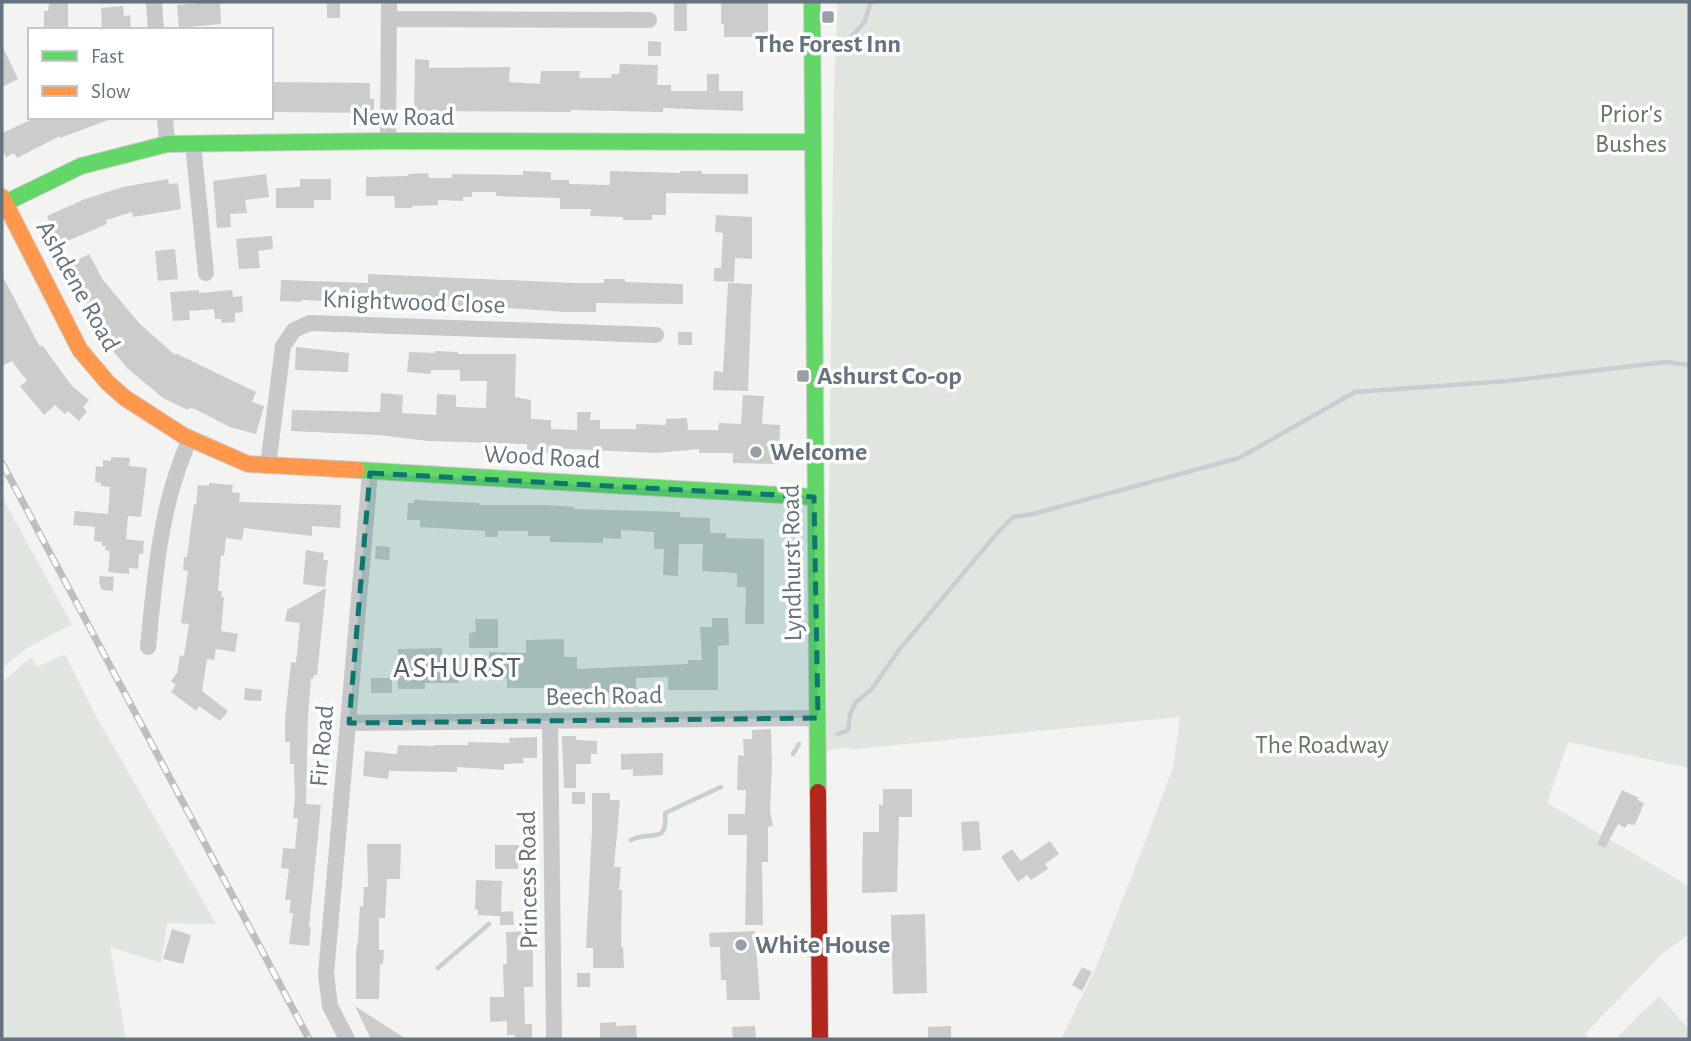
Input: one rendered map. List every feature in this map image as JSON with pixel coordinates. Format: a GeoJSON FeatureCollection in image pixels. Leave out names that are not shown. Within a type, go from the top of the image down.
{"type":"FeatureCollection","features":[{"type":"Feature","properties":{"kind":"street"},"geometry":{"type":"LineString","coordinates":[[154,2],[156,28]]}},
{"type":"Feature","properties":{"kind":"street"},"geometry":{"type":"LineString","coordinates":[[388,141],[389,2]]}},
{"type":"Feature","properties":{"kind":"street","name":"Lyndhurst Road"},"geometry":{"type":"LineString","coordinates":[[811,2],[820,1039]]}},
{"type":"Feature","properties":{"kind":"street"},"geometry":{"type":"LineString","coordinates":[[389,19],[649,20]]}},
{"type":"Feature","properties":{"kind":"street"},"geometry":{"type":"LineString","coordinates":[[165,119],[167,144]]}},
{"type":"Feature","properties":{"kind":"street","name":"New Road"},"geometry":{"type":"LineString","coordinates":[[3,200],[81,166],[167,144],[388,141],[813,142]]}},
{"type":"Feature","properties":{"kind":"street"},"geometry":{"type":"LineString","coordinates":[[192,144],[206,273]]}},
{"type":"Feature","properties":{"kind":"street","name":"Ashdene Road"},"geometry":{"type":"LineString","coordinates":[[3,200],[69,330],[92,366],[130,403],[190,439],[248,464],[268,466]]}},
{"type":"Feature","properties":{"kind":"street"},"geometry":{"type":"LineString","coordinates":[[632,316],[632,334]]}},
{"type":"Feature","properties":{"kind":"street","name":"Knightwood Close"},"geometry":{"type":"LineString","coordinates":[[268,466],[283,346],[294,330],[310,323],[656,335]]}},
{"type":"Feature","properties":{"kind":"street"},"geometry":{"type":"LineString","coordinates":[[148,647],[166,506],[178,466],[190,439]]}},
{"type":"Feature","properties":{"kind":"street","name":"Wood Road"},"geometry":{"type":"LineString","coordinates":[[268,466],[814,497]]}},
{"type":"Feature","properties":{"kind":"street","name":"Fir Road"},"geometry":{"type":"LineString","coordinates":[[347,1039],[336,1021],[327,993],[326,974],[370,473]]}},
{"type":"Feature","properties":{"kind":"street","name":"Beech Road"},"geometry":{"type":"LineString","coordinates":[[349,723],[818,718]]}},
{"type":"Feature","properties":{"kind":"street","name":"Princess Road"},"geometry":{"type":"LineString","coordinates":[[550,721],[554,1039]]}},
{"type":"Feature","properties":{"kind":"highlighted area"},"geometry":{"type":"Polygon","coordinates":[[[370,473],[814,497],[818,718],[349,723],[370,473]]]}},
{"type":"Feature","properties":{"kind":"green space"},"geometry":{"type":"Polygon","coordinates":[[[838,2],[1689,2],[1689,768],[1568,742],[1547,803],[1689,886],[1689,934],[1662,954],[1585,1034],[1589,1039],[1061,1039],[1097,965],[1155,816],[1173,767],[1180,717],[826,751],[834,84],[838,2]]]}},
{"type":"Feature","properties":{"kind":"green space"},"geometry":{"type":"Polygon","coordinates":[[[2,497],[72,624],[27,648],[2,668],[2,497]]]}},
{"type":"Feature","properties":{"kind":"green space"},"geometry":{"type":"Polygon","coordinates":[[[65,654],[97,718],[216,924],[167,923],[161,963],[110,947],[126,1039],[2,1039],[2,682],[31,657],[37,667],[65,654]]]}},
{"type":"Feature","properties":{"kind":"green space"},"geometry":{"type":"Polygon","coordinates":[[[1659,996],[1689,1029],[1689,1039],[1615,1039],[1659,996]]]}},
{"type":"Feature","properties":{"kind":"building"},"geometry":{"type":"Polygon","coordinates":[[[220,2],[221,24],[179,28],[177,5],[220,2]]]}},
{"type":"Feature","properties":{"kind":"building"},"geometry":{"type":"Polygon","coordinates":[[[327,2],[340,2],[340,18],[327,18],[327,2]]]}},
{"type":"Feature","properties":{"kind":"building"},"geometry":{"type":"Polygon","coordinates":[[[674,2],[687,2],[687,31],[674,31],[674,2]]]}},
{"type":"Feature","properties":{"kind":"building"},"geometry":{"type":"Polygon","coordinates":[[[721,2],[768,2],[768,37],[724,37],[721,2]]]}},
{"type":"Feature","properties":{"kind":"building"},"geometry":{"type":"Polygon","coordinates":[[[49,3],[68,3],[68,28],[44,28],[44,11],[48,11],[49,3]]]}},
{"type":"Feature","properties":{"kind":"building"},"geometry":{"type":"Polygon","coordinates":[[[123,6],[124,16],[130,15],[131,28],[102,28],[101,8],[123,6]]]}},
{"type":"Feature","properties":{"kind":"building"},"geometry":{"type":"Polygon","coordinates":[[[648,41],[661,42],[661,56],[648,56],[648,41]]]}},
{"type":"Feature","properties":{"kind":"building"},"geometry":{"type":"Polygon","coordinates":[[[2,45],[18,79],[2,87],[2,45]]]}},
{"type":"Feature","properties":{"kind":"building"},"geometry":{"type":"Polygon","coordinates":[[[415,59],[429,60],[429,68],[510,67],[509,82],[540,84],[541,71],[580,71],[579,78],[611,78],[612,74],[619,74],[620,64],[658,65],[657,85],[671,85],[671,91],[707,91],[707,74],[719,74],[719,91],[743,91],[743,111],[663,108],[663,112],[414,111],[415,59]]]}},
{"type":"Feature","properties":{"kind":"building"},"geometry":{"type":"Polygon","coordinates":[[[273,82],[370,83],[370,99],[374,99],[374,113],[273,112],[273,82]]]}},
{"type":"Feature","properties":{"kind":"building"},"geometry":{"type":"Polygon","coordinates":[[[33,119],[111,119],[60,136],[17,158],[14,153],[6,157],[2,149],[2,133],[33,119]]]}},
{"type":"Feature","properties":{"kind":"building"},"geometry":{"type":"Polygon","coordinates":[[[523,171],[551,172],[551,180],[569,180],[569,184],[610,185],[610,171],[748,174],[748,194],[666,193],[666,215],[652,215],[652,220],[590,216],[591,209],[560,209],[560,198],[496,196],[496,192],[472,192],[472,197],[463,197],[463,201],[438,200],[438,205],[412,208],[395,208],[394,196],[366,196],[366,177],[428,173],[429,178],[452,178],[452,174],[523,175],[523,171]]]}},
{"type":"Feature","properties":{"kind":"building"},"geometry":{"type":"Polygon","coordinates":[[[266,174],[269,197],[245,200],[247,213],[230,214],[231,227],[217,228],[213,181],[266,174]]]}},
{"type":"Feature","properties":{"kind":"building"},"geometry":{"type":"Polygon","coordinates":[[[168,179],[169,184],[178,183],[181,209],[133,217],[132,212],[106,220],[107,224],[51,248],[41,225],[49,221],[47,216],[85,199],[123,187],[168,179]]]}},
{"type":"Feature","properties":{"kind":"building"},"geometry":{"type":"Polygon","coordinates":[[[300,179],[331,179],[331,200],[314,200],[314,208],[276,208],[276,188],[300,187],[300,179]]]}},
{"type":"Feature","properties":{"kind":"building"},"geometry":{"type":"Polygon","coordinates":[[[716,215],[752,217],[752,259],[735,258],[734,282],[714,281],[714,268],[721,268],[723,233],[715,232],[716,215]]]}},
{"type":"Feature","properties":{"kind":"building"},"geometry":{"type":"Polygon","coordinates":[[[272,236],[273,249],[258,251],[260,268],[239,269],[236,239],[272,236]]]}},
{"type":"Feature","properties":{"kind":"building"},"geometry":{"type":"Polygon","coordinates":[[[175,249],[178,279],[158,281],[155,251],[175,249]]]}},
{"type":"Feature","properties":{"kind":"building"},"geometry":{"type":"Polygon","coordinates":[[[89,254],[103,280],[140,324],[176,356],[175,353],[256,392],[252,402],[264,406],[256,434],[230,427],[195,409],[188,410],[163,398],[127,368],[97,331],[99,329],[71,275],[73,274],[68,265],[89,254]]]}},
{"type":"Feature","properties":{"kind":"building"},"geometry":{"type":"Polygon","coordinates":[[[368,274],[574,283],[604,283],[604,279],[625,279],[625,282],[683,284],[683,304],[596,303],[596,312],[566,312],[480,306],[280,301],[281,280],[368,283],[368,274]]]}},
{"type":"Feature","properties":{"kind":"building"},"geometry":{"type":"Polygon","coordinates":[[[2,275],[40,347],[42,345],[72,386],[89,400],[83,407],[87,411],[79,421],[68,411],[65,414],[55,405],[44,415],[20,386],[27,381],[12,361],[2,366],[2,275]]]}},
{"type":"Feature","properties":{"kind":"building"},"geometry":{"type":"Polygon","coordinates":[[[728,283],[752,284],[748,391],[713,390],[714,371],[723,372],[728,283]]]}},
{"type":"Feature","properties":{"kind":"building"},"geometry":{"type":"Polygon","coordinates":[[[199,290],[199,293],[232,290],[233,297],[242,296],[243,312],[235,313],[235,322],[222,323],[221,319],[215,319],[214,309],[189,311],[190,320],[173,321],[170,292],[199,290]]]}},
{"type":"Feature","properties":{"kind":"building"},"geometry":{"type":"Polygon","coordinates":[[[678,332],[692,332],[692,345],[678,345],[678,332]]]}},
{"type":"Feature","properties":{"kind":"building"},"geometry":{"type":"Polygon","coordinates":[[[296,347],[349,353],[348,372],[295,370],[296,347]]]}},
{"type":"Feature","properties":{"kind":"building"},"geometry":{"type":"Polygon","coordinates":[[[409,352],[458,354],[516,354],[515,397],[531,400],[531,419],[551,420],[551,429],[577,430],[577,412],[591,412],[590,420],[600,420],[600,429],[636,429],[636,424],[666,425],[666,419],[687,418],[688,430],[718,430],[719,423],[741,424],[743,395],[764,396],[762,424],[780,425],[779,464],[733,463],[733,453],[699,453],[699,449],[657,453],[550,448],[550,453],[527,452],[527,444],[428,441],[378,435],[291,431],[292,410],[380,412],[381,393],[403,395],[402,413],[436,415],[437,394],[456,395],[456,407],[486,408],[487,381],[460,381],[460,370],[431,370],[431,374],[407,372],[409,352]]]}},
{"type":"Feature","properties":{"kind":"building"},"geometry":{"type":"Polygon","coordinates":[[[111,457],[130,458],[129,466],[147,468],[141,517],[128,516],[126,539],[144,541],[143,554],[139,554],[138,569],[129,568],[129,574],[108,572],[110,551],[105,550],[106,546],[102,546],[102,542],[94,541],[95,527],[73,525],[75,511],[108,514],[110,487],[95,482],[96,466],[103,467],[103,460],[111,461],[111,457]]]}},
{"type":"Feature","properties":{"kind":"building"},"geometry":{"type":"Polygon","coordinates":[[[209,483],[233,485],[232,492],[240,493],[239,502],[341,505],[340,528],[312,526],[312,536],[244,528],[242,540],[226,538],[224,556],[221,555],[218,591],[222,591],[221,597],[224,597],[221,631],[238,634],[235,652],[216,649],[214,660],[207,659],[202,691],[228,711],[220,721],[199,706],[196,711],[171,692],[176,685],[171,681],[177,673],[180,655],[184,656],[189,624],[181,623],[188,571],[183,570],[184,557],[187,557],[198,485],[209,486],[209,483]]]}},
{"type":"Feature","properties":{"kind":"building"},"geometry":{"type":"Polygon","coordinates":[[[414,500],[680,512],[680,517],[710,518],[710,533],[726,533],[726,538],[764,539],[764,624],[745,624],[746,587],[737,587],[737,573],[702,571],[703,544],[679,544],[678,576],[663,575],[664,549],[654,549],[654,532],[621,530],[621,539],[603,538],[603,543],[550,542],[550,536],[528,536],[528,531],[498,531],[498,537],[485,537],[485,531],[420,527],[420,520],[407,520],[408,503],[414,503],[414,500]]]}},
{"type":"Feature","properties":{"kind":"building"},"geometry":{"type":"Polygon","coordinates":[[[376,546],[390,547],[389,560],[375,559],[376,546]]]}},
{"type":"Feature","properties":{"kind":"building"},"geometry":{"type":"Polygon","coordinates":[[[306,550],[324,553],[323,560],[328,560],[325,587],[303,584],[306,550]]]}},
{"type":"Feature","properties":{"kind":"building"},"geometry":{"type":"Polygon","coordinates":[[[100,576],[114,577],[113,591],[102,590],[100,576]]]}},
{"type":"Feature","properties":{"kind":"building"},"geometry":{"type":"Polygon","coordinates":[[[326,588],[317,675],[311,678],[308,715],[306,804],[321,805],[309,946],[289,944],[293,913],[289,913],[291,900],[285,900],[289,869],[281,868],[283,848],[295,849],[298,818],[293,818],[294,764],[290,764],[290,742],[285,742],[285,720],[291,662],[296,663],[300,623],[285,621],[287,610],[326,588]]]}},
{"type":"Feature","properties":{"kind":"building"},"geometry":{"type":"Polygon","coordinates":[[[712,618],[728,618],[729,645],[718,646],[718,690],[668,690],[668,677],[636,678],[636,692],[598,693],[585,693],[585,688],[507,688],[507,678],[489,678],[489,652],[526,653],[526,640],[564,639],[564,657],[577,657],[577,669],[688,664],[688,660],[702,660],[700,627],[712,627],[712,618]]]}},
{"type":"Feature","properties":{"kind":"building"},"geometry":{"type":"Polygon","coordinates":[[[475,619],[498,619],[498,648],[469,648],[469,633],[476,632],[475,619]]]}},
{"type":"Feature","properties":{"kind":"building"},"geometry":{"type":"Polygon","coordinates":[[[442,648],[443,658],[459,658],[459,683],[425,683],[425,689],[398,689],[398,649],[442,648]]]}},
{"type":"Feature","properties":{"kind":"building"},"geometry":{"type":"Polygon","coordinates":[[[371,678],[392,678],[392,693],[371,693],[371,678]]]}},
{"type":"Feature","properties":{"kind":"building"},"geometry":{"type":"Polygon","coordinates":[[[245,688],[262,690],[261,701],[244,700],[245,688]]]}},
{"type":"Feature","properties":{"kind":"building"},"geometry":{"type":"Polygon","coordinates":[[[771,729],[770,811],[773,826],[768,827],[768,862],[762,862],[763,925],[745,925],[747,835],[728,835],[728,814],[745,814],[746,790],[737,790],[738,755],[744,756],[743,739],[752,739],[752,730],[771,729]]]}},
{"type":"Feature","properties":{"kind":"building"},"geometry":{"type":"Polygon","coordinates":[[[562,736],[597,741],[597,754],[591,754],[591,764],[576,764],[576,788],[564,788],[562,736]]]}},
{"type":"Feature","properties":{"kind":"building"},"geometry":{"type":"Polygon","coordinates":[[[537,737],[537,758],[523,758],[524,763],[504,764],[504,770],[457,767],[457,772],[389,771],[388,779],[363,776],[365,751],[397,754],[398,745],[510,743],[509,738],[537,737]]]}},
{"type":"Feature","properties":{"kind":"building"},"geometry":{"type":"Polygon","coordinates":[[[663,753],[663,775],[633,776],[633,769],[621,770],[621,754],[663,753]]]}},
{"type":"Feature","properties":{"kind":"building"},"geometry":{"type":"Polygon","coordinates":[[[883,789],[912,789],[912,817],[899,817],[897,892],[862,893],[863,832],[879,832],[879,805],[883,805],[883,789]]]}},
{"type":"Feature","properties":{"kind":"building"},"geometry":{"type":"Polygon","coordinates":[[[1622,790],[1644,803],[1635,825],[1628,824],[1625,828],[1618,824],[1605,848],[1597,844],[1622,790]]]}},
{"type":"Feature","properties":{"kind":"building"},"geometry":{"type":"Polygon","coordinates":[[[572,792],[585,792],[585,804],[572,804],[572,792]]]}},
{"type":"Feature","properties":{"kind":"building"},"geometry":{"type":"Polygon","coordinates":[[[592,793],[610,793],[610,800],[620,800],[614,867],[621,867],[619,890],[622,890],[621,947],[624,968],[593,968],[593,948],[586,948],[592,793]]]}},
{"type":"Feature","properties":{"kind":"building"},"geometry":{"type":"Polygon","coordinates":[[[979,821],[981,850],[963,851],[961,822],[979,821]]]}},
{"type":"Feature","properties":{"kind":"building"},"geometry":{"type":"Polygon","coordinates":[[[1050,841],[1059,854],[1045,864],[1048,869],[1031,880],[1027,875],[1018,882],[1001,857],[1012,849],[1021,861],[1050,841]]]}},
{"type":"Feature","properties":{"kind":"building"},"geometry":{"type":"Polygon","coordinates":[[[367,844],[401,844],[400,879],[387,879],[385,918],[379,918],[379,950],[384,950],[383,964],[380,964],[379,999],[356,999],[360,906],[363,907],[364,887],[368,887],[367,844]]]}},
{"type":"Feature","properties":{"kind":"building"},"geometry":{"type":"Polygon","coordinates":[[[495,845],[519,845],[518,869],[495,869],[495,845]]]}},
{"type":"Feature","properties":{"kind":"building"},"geometry":{"type":"Polygon","coordinates":[[[476,880],[502,881],[501,912],[513,911],[514,925],[500,925],[500,916],[478,915],[478,910],[475,909],[476,880]]]}},
{"type":"Feature","properties":{"kind":"building"},"geometry":{"type":"Polygon","coordinates":[[[925,914],[927,993],[893,994],[891,915],[925,914]]]}},
{"type":"Feature","properties":{"kind":"building"},"geometry":{"type":"Polygon","coordinates":[[[172,929],[191,935],[183,964],[163,959],[172,929]]]}},
{"type":"Feature","properties":{"kind":"building"},"geometry":{"type":"Polygon","coordinates":[[[533,931],[533,987],[524,987],[525,1024],[532,1024],[532,1039],[515,1039],[515,1035],[507,1035],[507,1021],[490,1022],[490,997],[504,997],[506,932],[533,931]]]}},
{"type":"Feature","properties":{"kind":"building"},"geometry":{"type":"Polygon","coordinates":[[[755,931],[760,1000],[727,1000],[726,980],[721,980],[720,947],[710,947],[709,933],[755,931]]]}},
{"type":"Feature","properties":{"kind":"building"},"geometry":{"type":"Polygon","coordinates":[[[1082,967],[1092,972],[1082,991],[1072,985],[1082,967]]]}},
{"type":"Feature","properties":{"kind":"building"},"geometry":{"type":"Polygon","coordinates":[[[577,973],[590,973],[590,987],[577,987],[577,973]]]}},
{"type":"Feature","properties":{"kind":"building"},"geometry":{"type":"Polygon","coordinates":[[[355,1006],[406,1039],[371,1039],[355,1006]]]}},
{"type":"Feature","properties":{"kind":"building"},"geometry":{"type":"Polygon","coordinates":[[[616,1022],[616,1026],[636,1025],[637,1039],[600,1039],[600,1023],[616,1022]]]}},
{"type":"Feature","properties":{"kind":"building"},"geometry":{"type":"Polygon","coordinates":[[[755,1026],[756,1039],[733,1039],[732,1027],[755,1026]]]}},
{"type":"Feature","properties":{"kind":"building"},"geometry":{"type":"Polygon","coordinates":[[[951,1026],[951,1039],[928,1039],[928,1027],[951,1026]]]}},
{"type":"Feature","properties":{"kind":"waterway"},"geometry":{"type":"LineString","coordinates":[[845,43],[864,23],[871,2]]}},
{"type":"Feature","properties":{"kind":"waterway"},"geometry":{"type":"LineString","coordinates":[[838,734],[848,730],[850,714],[856,702],[871,690],[899,650],[1013,517],[1033,514],[1239,458],[1355,392],[1508,381],[1666,362],[1689,365]]}},
{"type":"Feature","properties":{"kind":"waterway"},"geometry":{"type":"LineString","coordinates":[[793,754],[799,744]]}},
{"type":"Feature","properties":{"kind":"waterway"},"geometry":{"type":"LineString","coordinates":[[631,840],[661,834],[664,830],[665,813],[721,787]]}},
{"type":"Feature","properties":{"kind":"waterway"},"geometry":{"type":"LineString","coordinates":[[438,968],[489,924]]}},
{"type":"Feature","properties":{"kind":"railway"},"geometry":{"type":"LineString","coordinates":[[2,463],[309,1039]]}},
{"type":"Feature","properties":{"kind":"traffic: fast"},"geometry":{"type":"LineString","coordinates":[[812,2],[818,792]]}},
{"type":"Feature","properties":{"kind":"traffic: fast"},"geometry":{"type":"LineString","coordinates":[[5,203],[81,166],[167,144],[388,141],[813,142]]}},
{"type":"Feature","properties":{"kind":"traffic: fast"},"geometry":{"type":"LineString","coordinates":[[357,470],[814,497]]}},
{"type":"Feature","properties":{"kind":"traffic: slow"},"geometry":{"type":"LineString","coordinates":[[2,197],[80,350],[108,383],[125,398],[184,436],[248,464],[357,470]]}},
{"type":"Feature","properties":{"kind":"traffic: jam"},"geometry":{"type":"LineString","coordinates":[[818,792],[820,1039]]}},
{"type":"Feature","properties":{"kind":"place","name":"The Forest Inn"},"geometry":{"type":"Point","coordinates":[828,17]}},
{"type":"Feature","properties":{"kind":"place","name":"Ashurst Co-op"},"geometry":{"type":"Point","coordinates":[803,376]}},
{"type":"Feature","properties":{"kind":"place","name":"Welcome"},"geometry":{"type":"Point","coordinates":[756,452]}},
{"type":"Feature","properties":{"kind":"place","name":"White House"},"geometry":{"type":"Point","coordinates":[741,945]}},
{"type":"Feature","properties":{"kind":"district","name":"ASHURST"},"geometry":{"type":"Point","coordinates":[458,668]}},
{"type":"Feature","properties":{"kind":"park label","name":"Prior's Bushes"},"geometry":{"type":"Point","coordinates":[1631,129]}},
{"type":"Feature","properties":{"kind":"park label","name":"The Roadway"},"geometry":{"type":"Point","coordinates":[1322,745]}}]}
